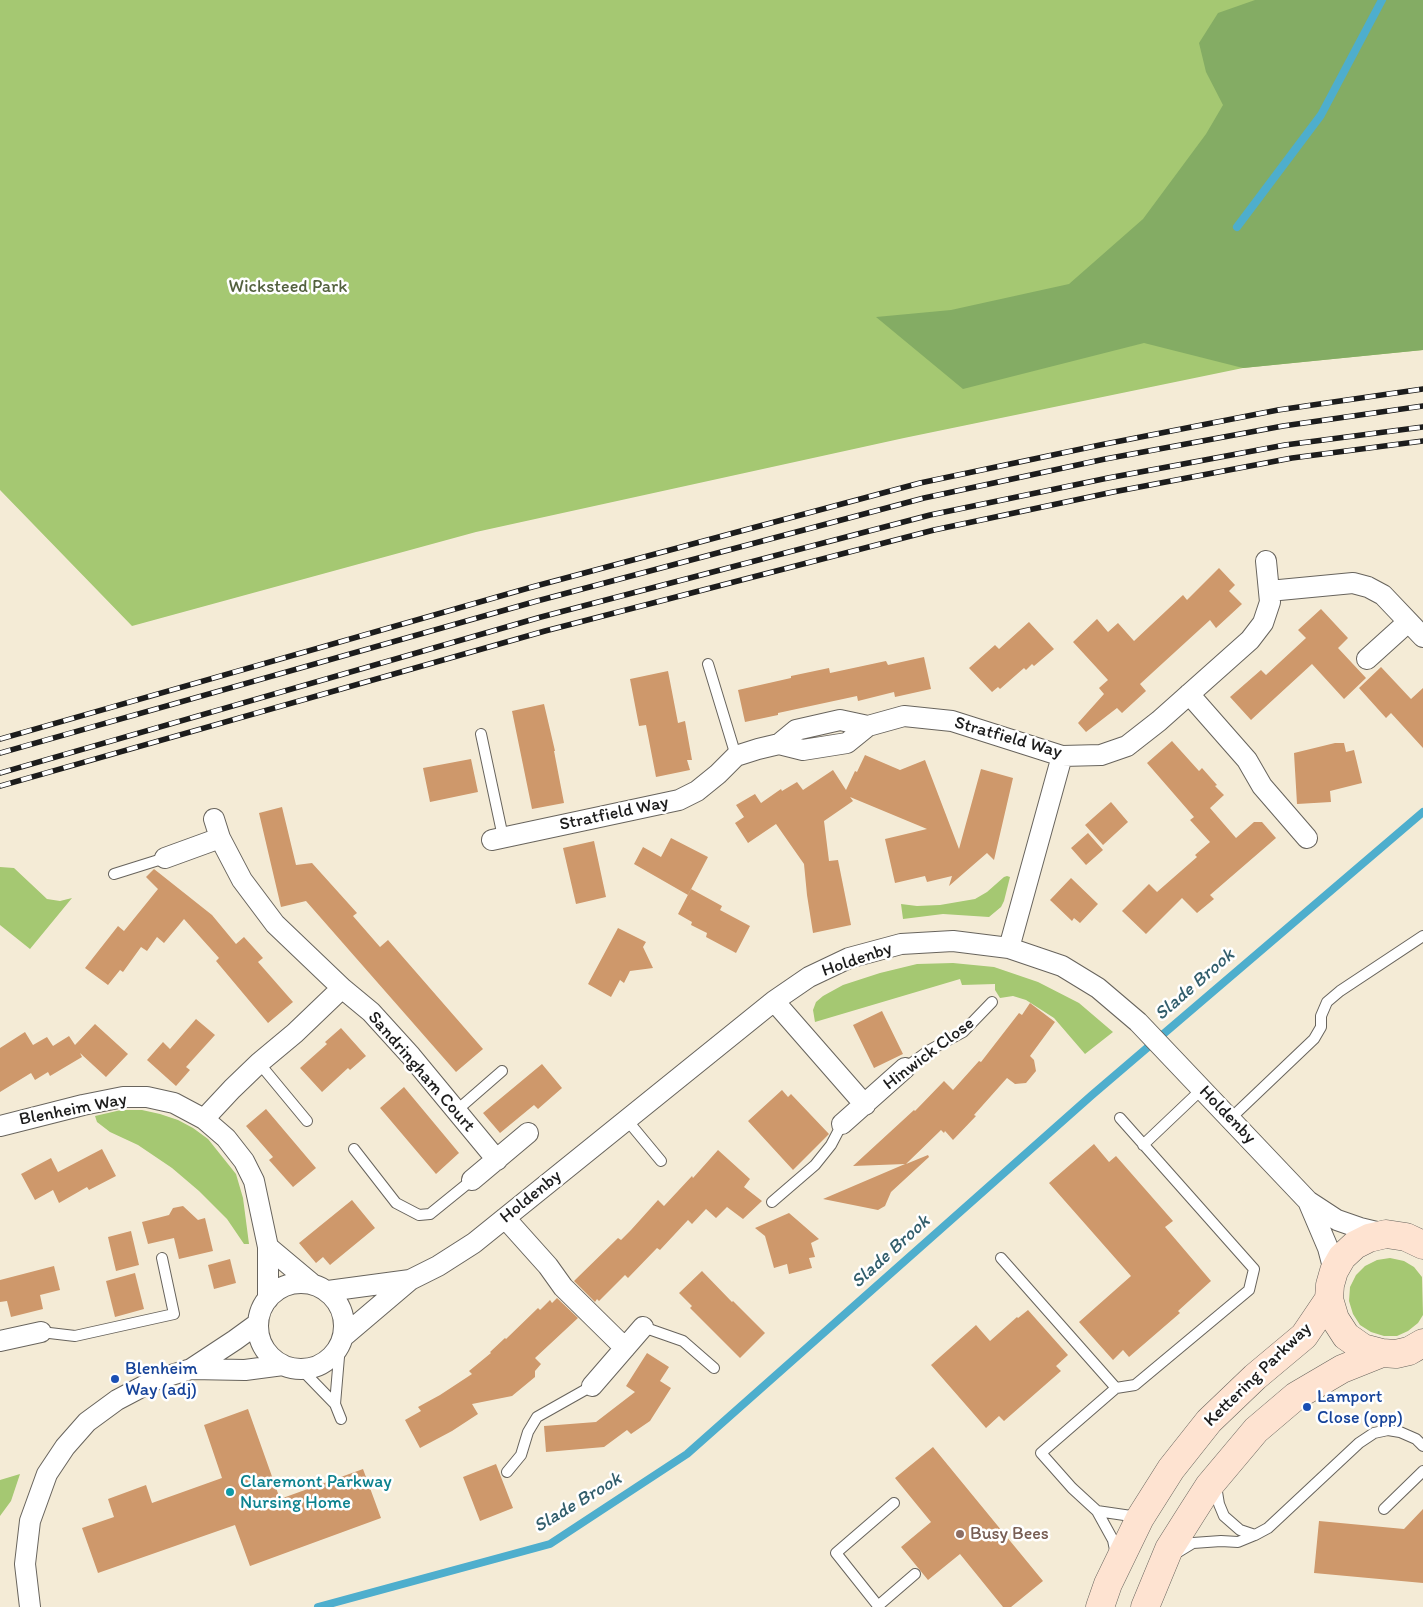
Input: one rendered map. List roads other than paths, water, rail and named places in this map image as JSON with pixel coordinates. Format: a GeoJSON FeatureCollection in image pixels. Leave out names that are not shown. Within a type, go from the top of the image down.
{"type":"FeatureCollection","features":[{"type":"Feature","properties":{"kind":"street","name":"Stratfield Way"},"geometry":{"type":"LineString","coordinates":[[497,839],[679,800],[698,791],[736,756],[780,744],[803,750],[847,743],[868,726],[904,716],[952,721],[1062,756],[1101,755],[1127,746],[1159,721],[1250,640],[1263,623],[1270,602],[1266,561]]}},
{"type":"Feature","properties":{"kind":"street"},"geometry":{"type":"LineString","coordinates":[[1269,591],[1353,584],[1368,587],[1383,595],[1423,637]]}},
{"type":"Feature","properties":{"kind":"street"},"geometry":{"type":"LineString","coordinates":[[1367,659],[1408,622]]}},
{"type":"Feature","properties":{"kind":"street"},"geometry":{"type":"LineString","coordinates":[[1190,694],[1247,760],[1262,786],[1307,838]]}},
{"type":"Feature","properties":{"kind":"street"},"geometry":{"type":"LineString","coordinates":[[1009,948],[1062,756]]}},
{"type":"Feature","properties":{"kind":"street","name":"Sandringham Court"},"geometry":{"type":"LineString","coordinates":[[214,819],[220,838],[242,880],[275,924],[342,988],[371,1012],[497,1160]]}},
{"type":"Feature","properties":{"kind":"street"},"geometry":{"type":"LineString","coordinates":[[164,858],[220,838]]}},
{"type":"Feature","properties":{"kind":"street","name":"Holdenby"},"geometry":{"type":"LineString","coordinates":[[342,1341],[410,1280],[438,1266],[474,1243],[774,1001],[809,977],[850,958],[901,944],[953,941],[1009,948],[1062,966],[1098,988],[1138,1022],[1308,1201],[1337,1220],[1360,1228],[1410,1238]]}},
{"type":"Feature","properties":{"kind":"street"},"geometry":{"type":"LineString","coordinates":[[204,1119],[258,1064],[295,1033],[342,988]]}},
{"type":"Feature","properties":{"kind":"street"},"geometry":{"type":"LineString","coordinates":[[774,1001],[864,1104]]}},
{"type":"Feature","properties":{"kind":"street","name":"Hinwick Close"},"geometry":{"type":"LineString","coordinates":[[842,1124],[905,1068]]}},
{"type":"Feature","properties":{"kind":"street","name":"Blenheim Way"},"geometry":{"type":"LineString","coordinates":[[0,1126],[123,1097],[147,1098],[174,1103],[204,1119],[226,1138],[244,1161],[254,1182],[268,1246],[268,1299]]}},
{"type":"Feature","properties":{"kind":"street"},"geometry":{"type":"LineString","coordinates":[[472,1180],[528,1133]]}},
{"type":"Feature","properties":{"kind":"street","name":"Holdenby"},"geometry":{"type":"LineString","coordinates":[[1308,1201],[1325,1240],[1334,1271]]}},
{"type":"Feature","properties":{"kind":"street"},"geometry":{"type":"LineString","coordinates":[[505,1218],[548,1266],[563,1287],[625,1348]]}},
{"type":"Feature","properties":{"kind":"street"},"geometry":{"type":"LineString","coordinates":[[1409,1351],[1363,1348],[1346,1336],[1335,1319],[1330,1299],[1330,1285],[1334,1271],[1342,1256],[1355,1245],[1370,1238],[1410,1238]]}},
{"type":"Feature","properties":{"kind":"street"},"geometry":{"type":"LineString","coordinates":[[191,1369],[245,1370],[292,1367],[322,1364],[334,1355],[342,1341],[345,1325],[340,1308],[319,1287],[268,1246]]}},
{"type":"Feature","properties":{"kind":"street","name":"Holdenby"},"geometry":{"type":"LineString","coordinates":[[319,1287],[410,1280]]}},
{"type":"Feature","properties":{"kind":"street"},"geometry":{"type":"LineString","coordinates":[[292,1367],[269,1356],[260,1340],[257,1324],[262,1307],[272,1294],[285,1286],[302,1282],[319,1287]]}},
{"type":"Feature","properties":{"kind":"street","name":"Kettering Parkway"},"geometry":{"type":"LineString","coordinates":[[1100,1607],[1108,1584],[1140,1518],[1171,1469],[1209,1421],[1254,1377],[1304,1336],[1330,1299]]}},
{"type":"Feature","properties":{"kind":"street"},"geometry":{"type":"LineString","coordinates":[[30,1607],[25,1564],[30,1521],[47,1474],[65,1447],[87,1422],[117,1400],[155,1380],[191,1369],[257,1324]]}},
{"type":"Feature","properties":{"kind":"street"},"geometry":{"type":"LineString","coordinates":[[592,1386],[643,1327]]}},
{"type":"Feature","properties":{"kind":"street"},"geometry":{"type":"LineString","coordinates":[[0,1342],[41,1332]]}},
{"type":"Feature","properties":{"kind":"street"},"geometry":{"type":"LineString","coordinates":[[1145,1607],[1169,1549],[1208,1486],[1256,1430],[1296,1396],[1342,1369],[1409,1351]]}},
{"type":"Feature","properties":{"kind":"lane"},"geometry":{"type":"LineString","coordinates":[[708,664],[736,756]]}},
{"type":"Feature","properties":{"kind":"lane"},"geometry":{"type":"LineString","coordinates":[[481,734],[497,839]]}},
{"type":"Feature","properties":{"kind":"lane"},"geometry":{"type":"LineString","coordinates":[[114,874],[164,858]]}},
{"type":"Feature","properties":{"kind":"lane"},"geometry":{"type":"LineString","coordinates":[[1230,1119],[1314,1039],[1321,1027],[1321,1016],[1327,1002],[1340,991],[1423,936]]}},
{"type":"Feature","properties":{"kind":"lane","name":"Hinwick Close"},"geometry":{"type":"LineString","coordinates":[[905,1068],[928,1051],[963,1032],[992,1002]]}},
{"type":"Feature","properties":{"kind":"lane"},"geometry":{"type":"LineString","coordinates":[[258,1064],[307,1122]]}},
{"type":"Feature","properties":{"kind":"lane"},"geometry":{"type":"LineString","coordinates":[[456,1111],[502,1071]]}},
{"type":"Feature","properties":{"kind":"lane"},"geometry":{"type":"LineString","coordinates":[[1143,1145],[1202,1089]]}},
{"type":"Feature","properties":{"kind":"lane"},"geometry":{"type":"LineString","coordinates":[[1118,1563],[1114,1540],[1097,1510],[1072,1488],[1041,1453],[1116,1388],[1135,1385],[1249,1290],[1254,1269],[1120,1118]]}},
{"type":"Feature","properties":{"kind":"lane"},"geometry":{"type":"LineString","coordinates":[[627,1120],[661,1161]]}},
{"type":"Feature","properties":{"kind":"lane","name":"Hinwick Close"},"geometry":{"type":"LineString","coordinates":[[772,1202],[815,1165],[831,1145],[842,1124]]}},
{"type":"Feature","properties":{"kind":"lane"},"geometry":{"type":"LineString","coordinates":[[354,1149],[396,1203],[419,1215],[430,1214],[472,1180]]}},
{"type":"Feature","properties":{"kind":"lane"},"geometry":{"type":"LineString","coordinates":[[41,1332],[75,1336],[174,1314],[162,1258]]}},
{"type":"Feature","properties":{"kind":"lane"},"geometry":{"type":"LineString","coordinates":[[1001,1258],[1116,1388]]}},
{"type":"Feature","properties":{"kind":"lane"},"geometry":{"type":"LineString","coordinates":[[643,1327],[683,1341],[714,1368]]}},
{"type":"Feature","properties":{"kind":"lane"},"geometry":{"type":"LineString","coordinates":[[335,1404],[342,1341]]}},
{"type":"Feature","properties":{"kind":"lane"},"geometry":{"type":"LineString","coordinates":[[292,1367],[335,1404],[342,1419]]}},
{"type":"Feature","properties":{"kind":"lane"},"geometry":{"type":"LineString","coordinates":[[507,1472],[521,1455],[528,1432],[537,1417],[592,1386]]}},
{"type":"Feature","properties":{"kind":"lane"},"geometry":{"type":"LineString","coordinates":[[1164,1561],[1193,1543],[1238,1542],[1268,1528],[1358,1443],[1374,1432],[1388,1430],[1400,1432],[1416,1439],[1423,1446]]}},
{"type":"Feature","properties":{"kind":"lane"},"geometry":{"type":"LineString","coordinates":[[1384,1510],[1423,1471]]}},
{"type":"Feature","properties":{"kind":"lane"},"geometry":{"type":"LineString","coordinates":[[1215,1478],[1219,1504],[1224,1516],[1240,1530],[1255,1535]]}},
{"type":"Feature","properties":{"kind":"lane"},"geometry":{"type":"LineString","coordinates":[[894,1503],[836,1553],[879,1606],[915,1574]]}},
{"type":"Feature","properties":{"kind":"lane"},"geometry":{"type":"LineString","coordinates":[[1097,1510],[1140,1518]]}},
{"type":"Feature","properties":{"kind":"waterway"},"geometry":{"type":"LineString","coordinates":[[1237,227],[1321,115],[1382,0]]}},
{"type":"Feature","properties":{"kind":"waterway","name":"Slade Brook"},"geometry":{"type":"LineString","coordinates":[[318,1607],[550,1544],[687,1454],[1092,1095],[1423,812]]}},
{"type":"Feature","properties":{"kind":"railway"},"geometry":{"type":"LineString","coordinates":[[0,739],[532,587],[920,483],[1278,410],[1423,389]]}},
{"type":"Feature","properties":{"kind":"railway"},"geometry":{"type":"LineString","coordinates":[[0,753],[537,601],[924,498],[1105,459],[1283,426],[1423,406]]}},
{"type":"Feature","properties":{"kind":"railway"},"geometry":{"type":"LineString","coordinates":[[0,773],[541,617],[930,515],[1108,478],[1285,445],[1423,427]]}},
{"type":"Feature","properties":{"kind":"railway"},"geometry":{"type":"LineString","coordinates":[[0,786],[545,631],[934,530],[1113,492],[1292,458],[1423,441]]}},
{"type":"Feature","properties":{"kind":"place","name":"Blenheim Way (adj)"},"geometry":{"type":"Point","coordinates":[115,1379]}},
{"type":"Feature","properties":{"kind":"place","name":"Lamport Close (opp)"},"geometry":{"type":"Point","coordinates":[1307,1407]}},
{"type":"Feature","properties":{"kind":"place","name":"Claremont Parkway Nursing Home"},"geometry":{"type":"Point","coordinates":[230,1492]}},
{"type":"Feature","properties":{"kind":"place","name":"Busy Bees"},"geometry":{"type":"Point","coordinates":[960,1534]}},
{"type":"Feature","properties":{"kind":"park label","name":"Wicksteed Park"},"geometry":{"type":"Point","coordinates":[288,287]}}]}
